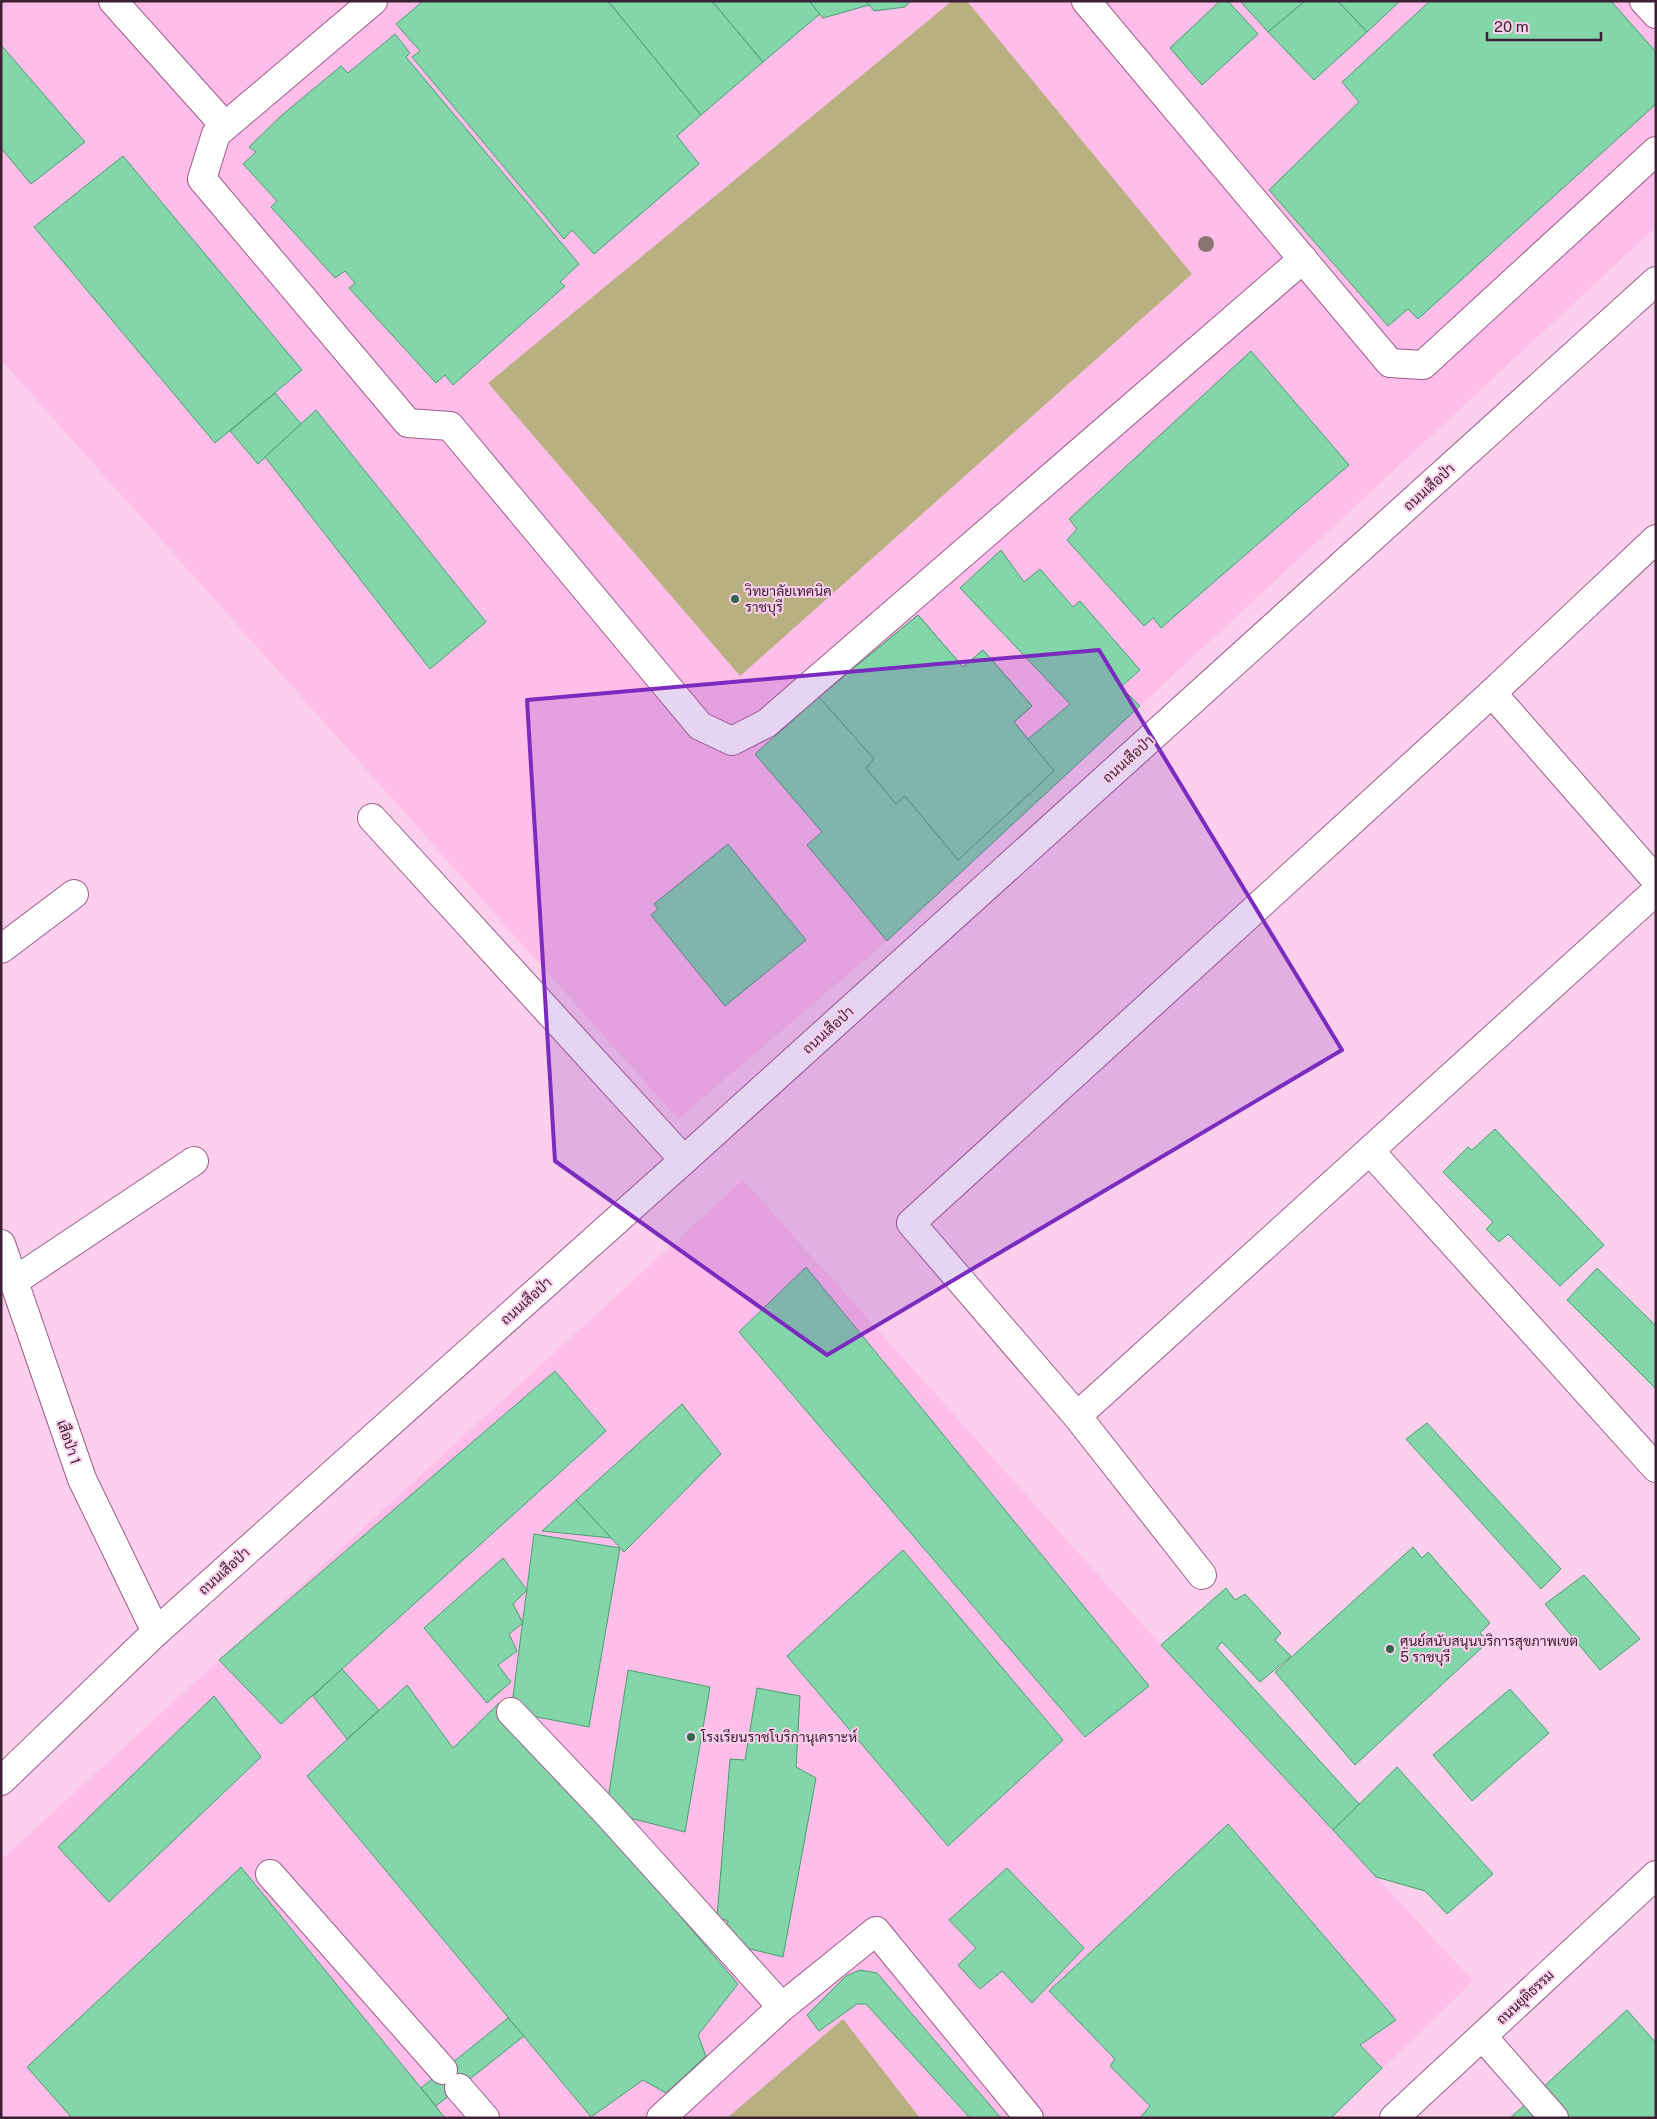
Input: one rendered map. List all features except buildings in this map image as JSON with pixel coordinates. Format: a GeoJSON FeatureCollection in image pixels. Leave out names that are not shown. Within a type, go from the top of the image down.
{"type":"FeatureCollection","features":[{"type":"Feature","properties":{"kind":"street"},"geometry":{"type":"LineString","coordinates":[[112,1],[225,126]]}},
{"type":"Feature","properties":{"kind":"street"},"geometry":{"type":"LineString","coordinates":[[373,1],[216,134],[202,179],[408,423],[450,426],[700,726],[732,741],[767,723],[1303,259]]}},
{"type":"Feature","properties":{"kind":"street"},"geometry":{"type":"LineString","coordinates":[[1086,1],[1390,363],[1423,365],[1656,151]]}},
{"type":"Feature","properties":{"kind":"street"},"geometry":{"type":"LineString","coordinates":[[1644,1],[1656,14]]}},
{"type":"Feature","properties":{"kind":"street","name":"ถนนเสือป่า"},"geometry":{"type":"LineString","coordinates":[[5,1767],[684,1160],[1656,281]]}},
{"type":"Feature","properties":{"kind":"street"},"geometry":{"type":"LineString","coordinates":[[1202,1575],[1077,1416],[911,1223],[1492,693],[1656,539]]}},
{"type":"Feature","properties":{"kind":"street"},"geometry":{"type":"LineString","coordinates":[[1492,693],[1656,880]]}},
{"type":"Feature","properties":{"kind":"street"},"geometry":{"type":"LineString","coordinates":[[372,818],[684,1160]]}},
{"type":"Feature","properties":{"kind":"street"},"geometry":{"type":"LineString","coordinates":[[1077,1416],[1656,891]]}},
{"type":"Feature","properties":{"kind":"street"},"geometry":{"type":"LineString","coordinates":[[1,949],[74,894]]}},
{"type":"Feature","properties":{"kind":"street"},"geometry":{"type":"LineString","coordinates":[[1370,1151],[1656,1468]]}},
{"type":"Feature","properties":{"kind":"street"},"geometry":{"type":"LineString","coordinates":[[13,1282],[194,1161]]}},
{"type":"Feature","properties":{"kind":"street","name":"เสือป่า 1"},"geometry":{"type":"LineString","coordinates":[[1,1244],[82,1479],[156,1632]]}},
{"type":"Feature","properties":{"kind":"street"},"geometry":{"type":"LineString","coordinates":[[511,1712],[606,1812],[782,2007]]}},
{"type":"Feature","properties":{"kind":"street"},"geometry":{"type":"LineString","coordinates":[[270,1874],[486,2118]]}},
{"type":"Feature","properties":{"kind":"street","name":"ถนนยุติธรรม"},"geometry":{"type":"LineString","coordinates":[[1394,2118],[1651,1889]]}},
{"type":"Feature","properties":{"kind":"street"},"geometry":{"type":"LineString","coordinates":[[661,2118],[782,2007],[876,1931],[1029,2118]]}},
{"type":"Feature","properties":{"kind":"street"},"geometry":{"type":"LineString","coordinates":[[1483,2037],[1554,2118]]}},
{"type":"Feature","properties":{"kind":"highlighted area"},"geometry":{"type":"Polygon","coordinates":[[[1099,650],[1342,1050],[827,1355],[555,1161],[527,700],[1099,650]]]}},
{"type":"Feature","properties":{"kind":"shaded area","name":"วิทยาลัยเทคนิค ราชบุรี"},"geometry":{"type":"Polygon","coordinates":[[[1,1],[1656,1],[1656,227],[887,941],[678,1119],[1,360],[1,1]]]}},
{"type":"Feature","properties":{"kind":"shaded area"},"geometry":{"type":"Polygon","coordinates":[[[952,1],[967,1],[1192,274],[740,676],[488,383],[952,1]]]}},
{"type":"Feature","properties":{"kind":"shaded area","name":"โรงเรียนราชโบริกานุเคราะห์"},"geometry":{"type":"Polygon","coordinates":[[[743,1180],[1161,1645],[1473,1981],[1331,2118],[1,2118],[1,1860],[743,1180]]]}},
{"type":"Feature","properties":{"kind":"shaded area"},"geometry":{"type":"Polygon","coordinates":[[[843,2019],[920,2118],[727,2118],[843,2019]]]}},
{"type":"Feature","properties":{"kind":"place","name":"วิทยาลัยเทคนิค ราชบุรี"},"geometry":{"type":"Point","coordinates":[735,599]}},
{"type":"Feature","properties":{"kind":"place","name":"ศูนย์สนับสนุนบริการสุขภาพเขต 5 ราชบุรี"},"geometry":{"type":"Point","coordinates":[1390,1649]}},
{"type":"Feature","properties":{"kind":"place","name":"โรงเรียนราชโบริกานุเคราะห์"},"geometry":{"type":"Point","coordinates":[691,1737]}}]}
